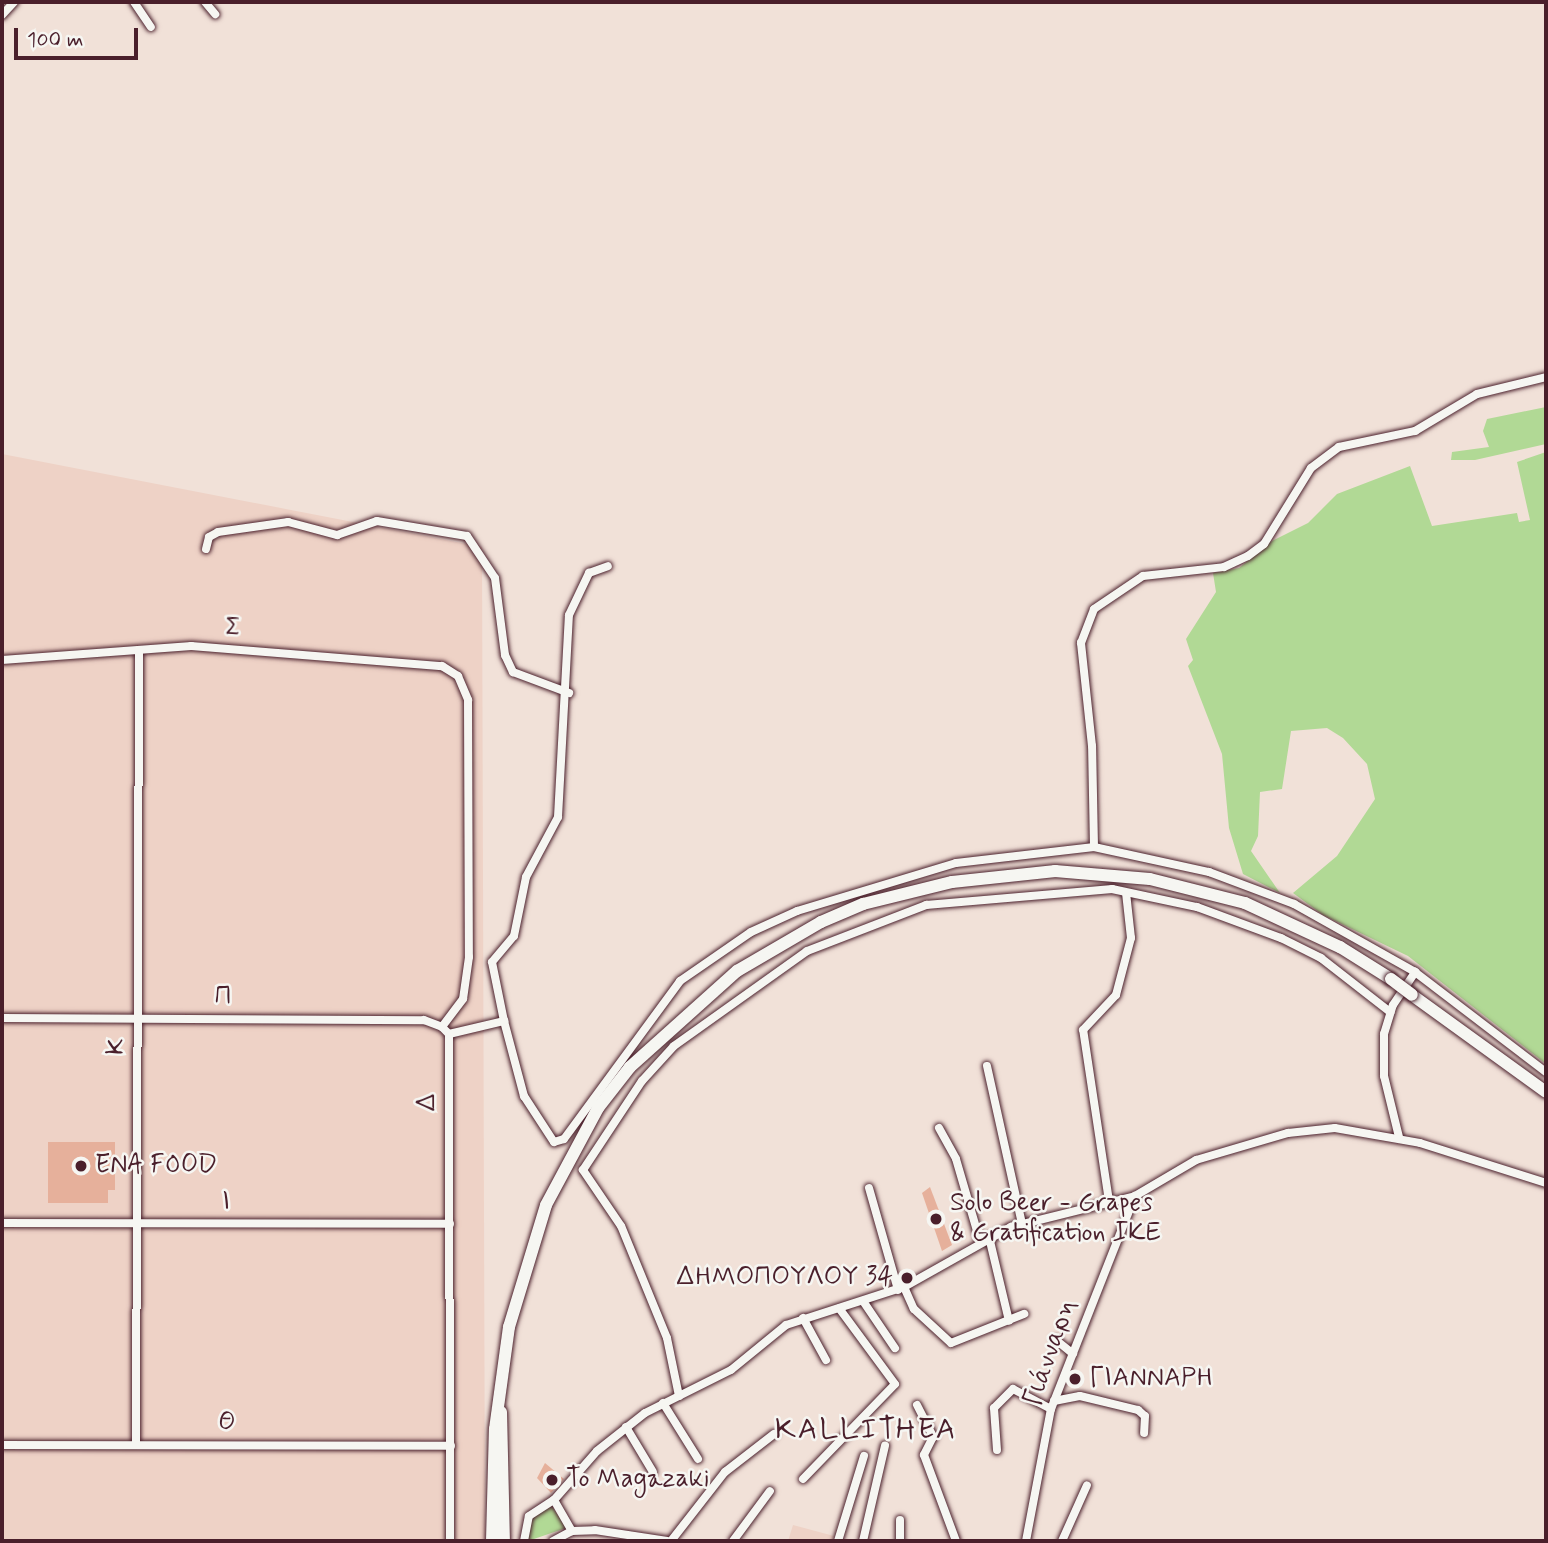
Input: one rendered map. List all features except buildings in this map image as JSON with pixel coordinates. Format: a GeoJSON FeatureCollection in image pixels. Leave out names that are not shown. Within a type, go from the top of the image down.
{"type":"FeatureCollection","features":[{"type":"Feature","properties":{"kind":"main road"},"geometry":{"type":"LineString","coordinates":[[492,1541],[500,1404],[509,1327],[530,1246],[568,1159],[598,1108],[681,1016],[737,971],[821,922],[896,894],[952,882],[1055,871],[1100,873],[1245,903],[1340,947],[1391,979],[1546,1092]]}},
{"type":"Feature","properties":{"kind":"main road"},"geometry":{"type":"LineString","coordinates":[[500,1404],[504,1541]]}},
{"type":"Feature","properties":{"kind":"street"},"geometry":{"type":"LineString","coordinates":[[2,15],[14,2]]}},
{"type":"Feature","properties":{"kind":"street"},"geometry":{"type":"LineString","coordinates":[[134,2],[151,27]]}},
{"type":"Feature","properties":{"kind":"street"},"geometry":{"type":"LineString","coordinates":[[205,2],[215,14]]}},
{"type":"Feature","properties":{"kind":"street"},"geometry":{"type":"LineString","coordinates":[[1094,847],[1093,746],[1081,643],[1094,609],[1143,576],[1224,567],[1248,556],[1264,544],[1311,468],[1339,447],[1415,432],[1477,394],[1546,377]]}},
{"type":"Feature","properties":{"kind":"street"},"geometry":{"type":"LineString","coordinates":[[206,549],[209,537],[218,532],[288,522],[337,536],[377,521],[467,536],[495,578],[513,672],[569,692]]}},
{"type":"Feature","properties":{"kind":"street"},"geometry":{"type":"LineString","coordinates":[[608,566],[589,573],[574,597],[567,633],[569,692],[558,817],[526,877],[514,936],[491,968],[524,1096],[554,1142],[564,1139],[681,981],[751,932],[797,911],[956,863],[1094,847],[1259,889],[1415,972],[1546,1072]]}},
{"type":"Feature","properties":{"kind":"street","name":"Σ"},"geometry":{"type":"LineString","coordinates":[[2,660],[191,646],[430,664],[458,676],[468,700],[468,978],[455,1015],[445,1030]]}},
{"type":"Feature","properties":{"kind":"street","name":"Κ"},"geometry":{"type":"LineString","coordinates":[[136,1443],[139,650]]}},
{"type":"Feature","properties":{"kind":"street"},"geometry":{"type":"LineString","coordinates":[[679,1396],[667,1338],[621,1226],[583,1170],[604,1135],[674,1046],[807,951],[870,923],[952,900],[1101,888],[1197,906],[1281,938],[1331,964],[1390,1012]]}},
{"type":"Feature","properties":{"kind":"street"},"geometry":{"type":"LineString","coordinates":[[1109,1201],[1083,1030],[1116,995],[1131,939],[1126,893]]}},
{"type":"Feature","properties":{"kind":"street"},"geometry":{"type":"LineString","coordinates":[[1399,1137],[1382,1054],[1390,1012],[1415,972]]}},
{"type":"Feature","properties":{"kind":"street","name":"Π"},"geometry":{"type":"LineString","coordinates":[[2,1017],[424,1020],[445,1030]]}},
{"type":"Feature","properties":{"kind":"street"},"geometry":{"type":"LineString","coordinates":[[445,1030],[504,1021]]}},
{"type":"Feature","properties":{"kind":"street","name":"Δ"},"geometry":{"type":"LineString","coordinates":[[445,1030],[450,1224],[450,1541]]}},
{"type":"Feature","properties":{"kind":"street"},"geometry":{"type":"LineString","coordinates":[[987,1066],[1023,1224]]}},
{"type":"Feature","properties":{"kind":"street"},"geometry":{"type":"LineString","coordinates":[[939,1128],[959,1168],[985,1239],[1009,1321]]}},
{"type":"Feature","properties":{"kind":"street"},"geometry":{"type":"LineString","coordinates":[[524,1541],[530,1516],[554,1500],[626,1427],[663,1402],[713,1381],[786,1325],[901,1288],[985,1239],[1023,1224],[1135,1196],[1196,1160],[1288,1133],[1335,1128],[1399,1137],[1546,1182]]}},
{"type":"Feature","properties":{"kind":"street"},"geometry":{"type":"LineString","coordinates":[[869,1188],[901,1288],[914,1309],[951,1343],[1024,1314]]}},
{"type":"Feature","properties":{"kind":"street","name":"Γιάνναρη"},"geometry":{"type":"LineString","coordinates":[[1026,1541],[1031,1531],[1053,1405],[1135,1196]]}},
{"type":"Feature","properties":{"kind":"street","name":"Ι"},"geometry":{"type":"LineString","coordinates":[[2,1223],[450,1224]]}},
{"type":"Feature","properties":{"kind":"street"},"geometry":{"type":"LineString","coordinates":[[863,1301],[895,1348]]}},
{"type":"Feature","properties":{"kind":"street"},"geometry":{"type":"LineString","coordinates":[[803,1479],[895,1384],[839,1308]]}},
{"type":"Feature","properties":{"kind":"street"},"geometry":{"type":"LineString","coordinates":[[803,1318],[826,1360]]}},
{"type":"Feature","properties":{"kind":"street"},"geometry":{"type":"LineString","coordinates":[[1056,1340],[1073,1354]]}},
{"type":"Feature","properties":{"kind":"street"},"geometry":{"type":"LineString","coordinates":[[997,1450],[994,1408],[1013,1389],[1053,1405],[1080,1396],[1138,1410],[1145,1416],[1143,1433]]}},
{"type":"Feature","properties":{"kind":"street"},"geometry":{"type":"LineString","coordinates":[[663,1402],[698,1460]]}},
{"type":"Feature","properties":{"kind":"street"},"geometry":{"type":"LineString","coordinates":[[917,1405],[933,1437],[924,1455],[956,1541]]}},
{"type":"Feature","properties":{"kind":"street"},"geometry":{"type":"LineString","coordinates":[[626,1427],[653,1472]]}},
{"type":"Feature","properties":{"kind":"street"},"geometry":{"type":"LineString","coordinates":[[553,1541],[572,1531],[618,1531],[669,1541],[725,1472],[774,1434]]}},
{"type":"Feature","properties":{"kind":"street","name":"Θ"},"geometry":{"type":"LineString","coordinates":[[2,1445],[136,1443],[451,1446]]}},
{"type":"Feature","properties":{"kind":"street"},"geometry":{"type":"LineString","coordinates":[[863,1541],[885,1446]]}},
{"type":"Feature","properties":{"kind":"street"},"geometry":{"type":"LineString","coordinates":[[838,1541],[864,1456]]}},
{"type":"Feature","properties":{"kind":"street"},"geometry":{"type":"LineString","coordinates":[[1062,1541],[1087,1485]]}},
{"type":"Feature","properties":{"kind":"street"},"geometry":{"type":"LineString","coordinates":[[733,1541],[770,1491]]}},
{"type":"Feature","properties":{"kind":"street"},"geometry":{"type":"LineString","coordinates":[[554,1500],[572,1531]]}},
{"type":"Feature","properties":{"kind":"street"},"geometry":{"type":"LineString","coordinates":[[900,1520],[900,1541]]}},
{"type":"Feature","properties":{"kind":"shaded area"},"geometry":{"type":"Polygon","coordinates":[[[2,454],[482,547],[485,1541],[2,1541],[2,454]]]}},
{"type":"Feature","properties":{"kind":"shaded area"},"geometry":{"type":"Polygon","coordinates":[[[793,1525],[834,1536],[832,1541],[788,1541],[793,1525]]]}},
{"type":"Feature","properties":{"kind":"green space"},"geometry":{"type":"Polygon","coordinates":[[[1546,407],[1546,444],[1475,460],[1451,460],[1452,452],[1489,447],[1483,431],[1487,419],[1546,407]]]}},
{"type":"Feature","properties":{"kind":"green space"},"geometry":{"type":"Polygon","coordinates":[[[1546,452],[1546,1064],[1408,956],[1323,915],[1293,893],[1337,856],[1375,799],[1367,764],[1343,738],[1327,728],[1291,731],[1282,789],[1260,792],[1258,836],[1251,851],[1280,893],[1243,874],[1229,828],[1222,754],[1188,666],[1193,660],[1186,639],[1216,592],[1213,573],[1239,568],[1272,541],[1308,523],[1337,494],[1410,466],[1432,526],[1517,513],[1519,522],[1530,520],[1517,462],[1546,452]]]}},
{"type":"Feature","properties":{"kind":"green space"},"geometry":{"type":"Polygon","coordinates":[[[551,1505],[566,1528],[528,1541],[533,1513],[551,1505]]]}},
{"type":"Feature","properties":{"kind":"place","name":"ENA FOOD"},"geometry":{"type":"Point","coordinates":[81,1166]}},
{"type":"Feature","properties":{"kind":"place","name":"Solo Beer - Grapes & Gratification IKE"},"geometry":{"type":"Point","coordinates":[936,1219]}},
{"type":"Feature","properties":{"kind":"place","name":"ΔΗΜΟΠΟΥΛΟΥ 34"},"geometry":{"type":"Point","coordinates":[907,1278]}},
{"type":"Feature","properties":{"kind":"place","name":"ΓΙΑΝΝΑΡΗ"},"geometry":{"type":"Point","coordinates":[1075,1379]}},
{"type":"Feature","properties":{"kind":"place","name":"To Magazaki"},"geometry":{"type":"Point","coordinates":[552,1480]}},
{"type":"Feature","properties":{"kind":"district","name":"KALLITHEA"},"geometry":{"type":"Point","coordinates":[866,1430]}}]}
